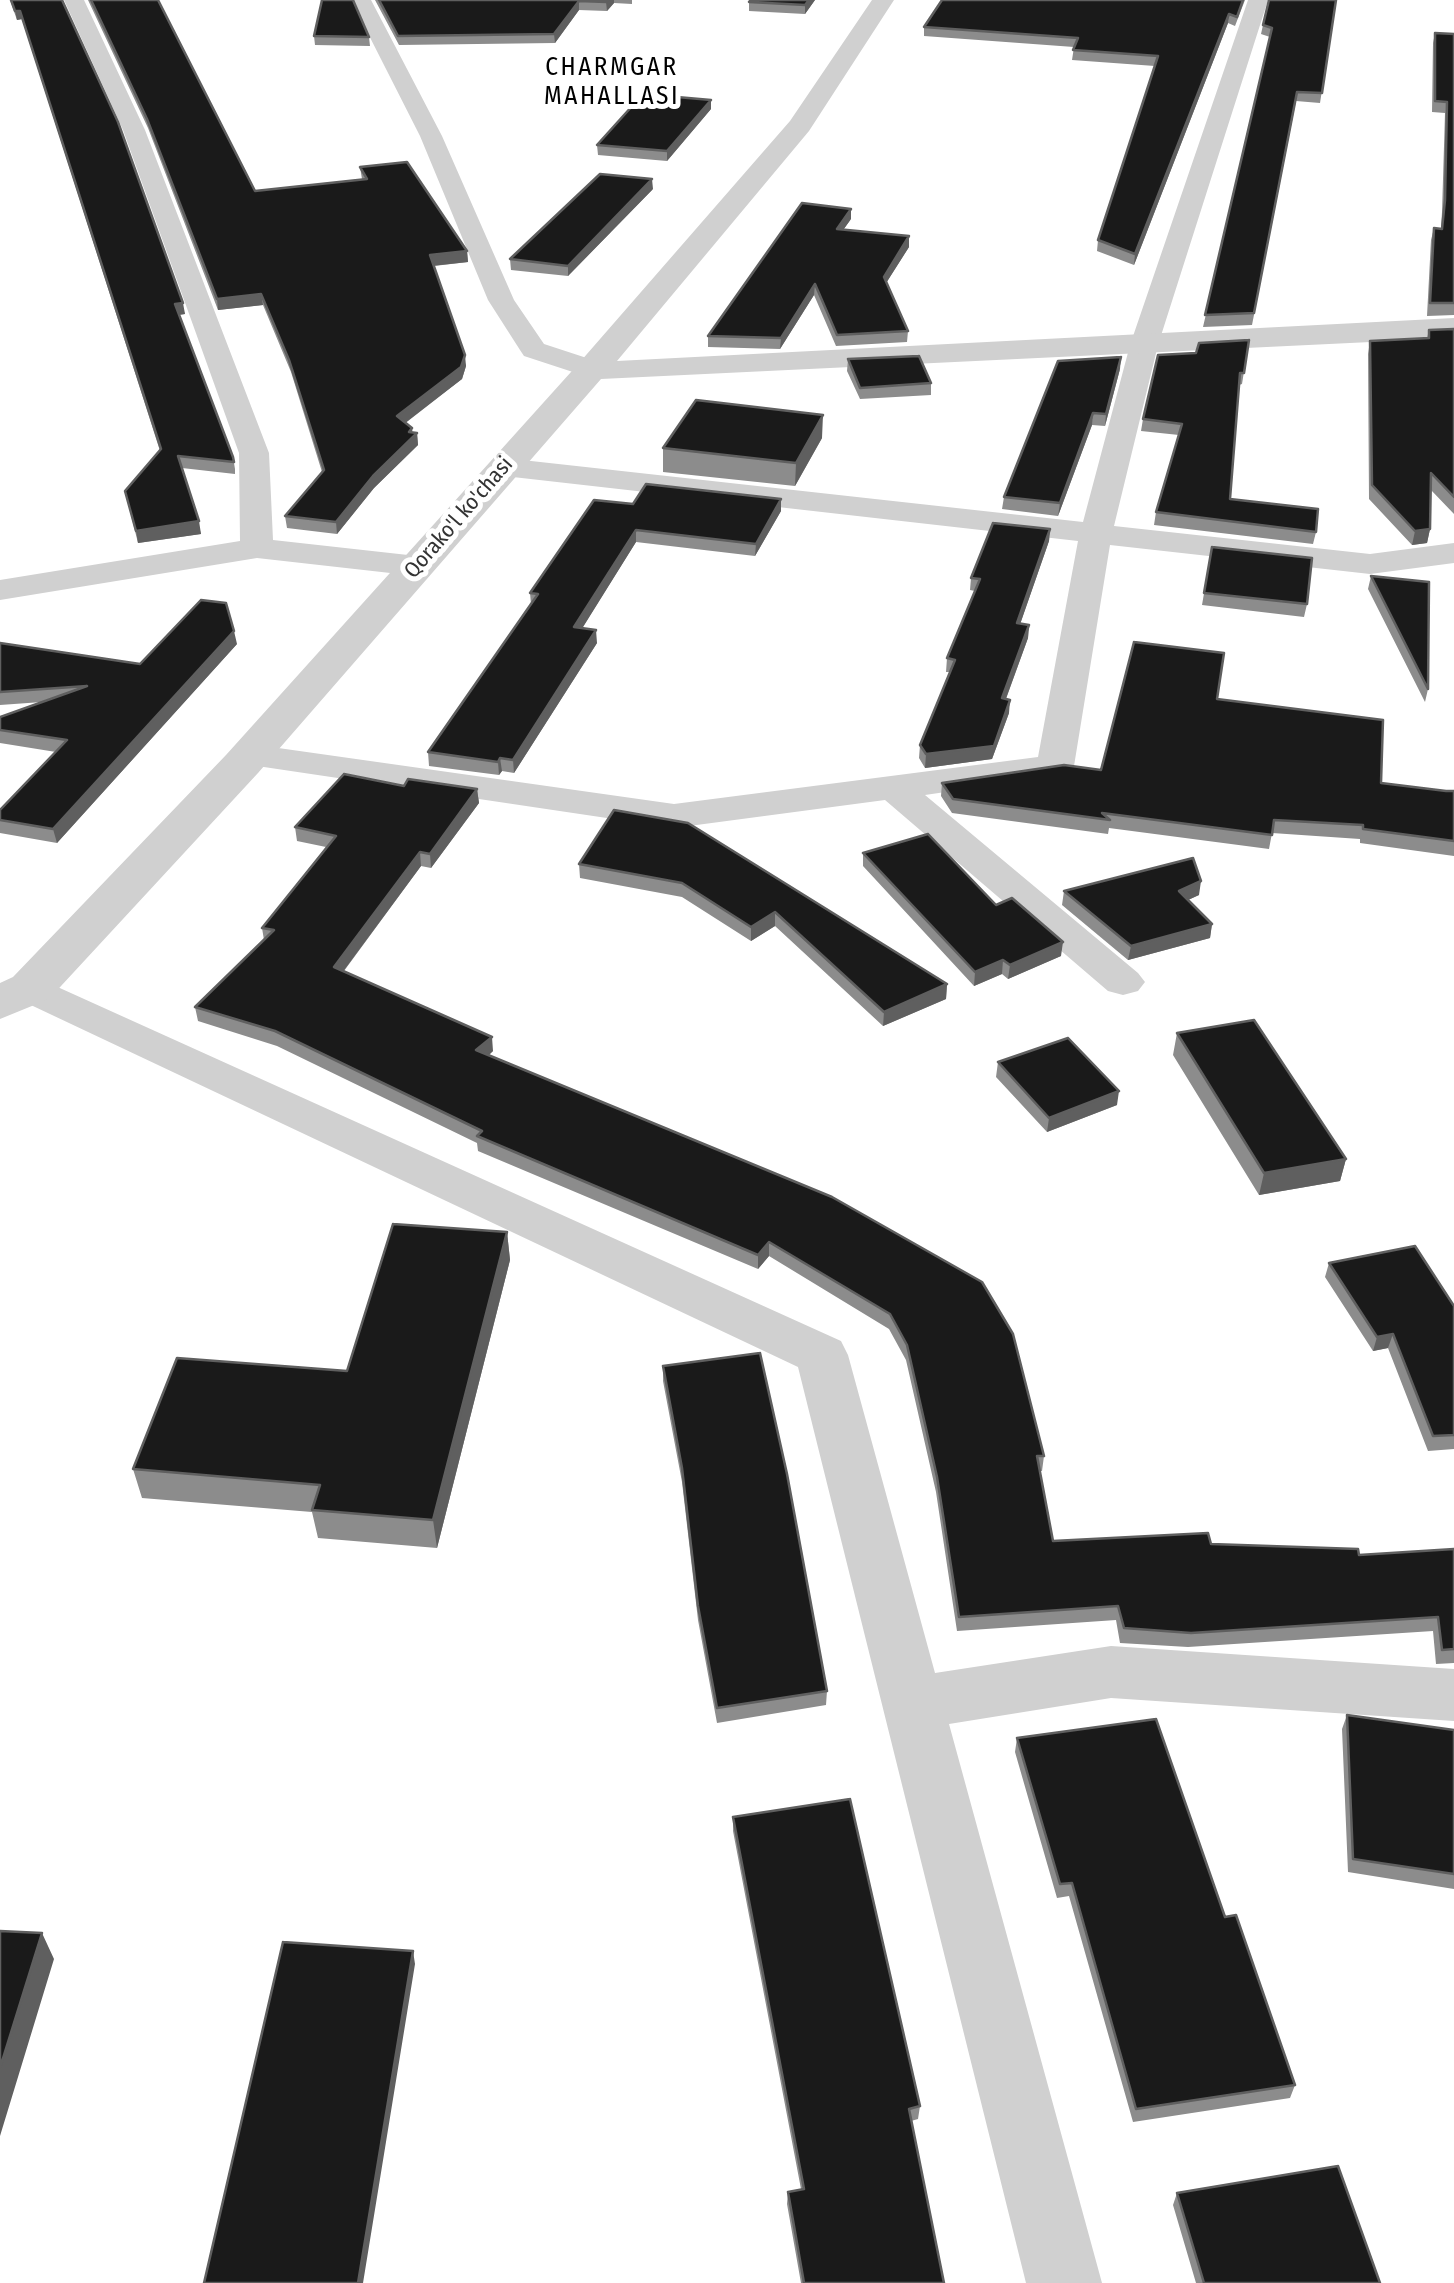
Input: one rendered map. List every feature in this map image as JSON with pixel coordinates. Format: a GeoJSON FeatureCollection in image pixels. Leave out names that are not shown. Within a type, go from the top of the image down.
{"type":"FeatureCollection","features":[{"type":"Feature","properties":{"kind":"street"},"geometry":{"type":"LineString","coordinates":[[74,0],[134,130],[254,453],[257,548]]}},
{"type":"Feature","properties":{"kind":"street"},"geometry":{"type":"LineString","coordinates":[[360,0],[431,136],[501,300],[534,350],[592,368],[646,370],[1454,328]]}},
{"type":"Feature","properties":{"kind":"street","name":"Qorako'l ko'chasi"},"geometry":{"type":"LineString","coordinates":[[16,996],[250,755],[592,368],[800,126],[883,0]]}},
{"type":"Feature","properties":{"kind":"street"},"geometry":{"type":"LineString","coordinates":[[250,755],[674,816],[1055,766],[1096,534],[1144,345],[1258,0]]}},
{"type":"Feature","properties":{"kind":"street"},"geometry":{"type":"LineString","coordinates":[[504,467],[1370,564],[1454,554]]}},
{"type":"Feature","properties":{"kind":"street"},"geometry":{"type":"LineString","coordinates":[[0,590],[257,548],[417,566]]}},
{"type":"Feature","properties":{"kind":"street"},"geometry":{"type":"LineString","coordinates":[[895,789],[1123,982]]}},
{"type":"Feature","properties":{"kind":"street"},"geometry":{"type":"LineString","coordinates":[[16,996],[822,1355],[1064,2283]]}},
{"type":"Feature","properties":{"kind":"street"},"geometry":{"type":"LineString","coordinates":[[914,1703],[1111,1672],[1454,1694]]}},
{"type":"Feature","properties":{"kind":"building"},"geometry":{"type":"Polygon","coordinates":[[[11,0],[62,0],[118,122],[183,303],[175,304],[233,457],[234,462],[178,456],[199,521],[136,531],[125,491],[161,449],[20,11],[15,11],[11,0]]]}},
{"type":"Feature","properties":{"kind":"building"},"geometry":{"type":"Polygon","coordinates":[[[91,0],[158,0],[255,191],[367,179],[360,167],[407,162],[467,251],[430,255],[465,355],[461,367],[397,416],[412,428],[409,432],[417,433],[373,476],[336,522],[285,516],[324,470],[289,360],[261,294],[217,299],[147,119],[91,0]]]}},
{"type":"Feature","properties":{"kind":"building"},"geometry":{"type":"Polygon","coordinates":[[[322,0],[353,0],[369,37],[314,36],[322,0]]]}},
{"type":"Feature","properties":{"kind":"building"},"geometry":{"type":"Polygon","coordinates":[[[379,0],[608,0],[579,1],[554,34],[398,36],[379,0]]]}},
{"type":"Feature","properties":{"kind":"building"},"geometry":{"type":"Polygon","coordinates":[[[751,0],[809,0],[805,5],[751,0]]]}},
{"type":"Feature","properties":{"kind":"building"},"geometry":{"type":"Polygon","coordinates":[[[942,0],[1243,0],[1237,17],[1229,14],[1135,254],[1098,240],[1158,56],[1073,50],[1078,38],[924,27],[942,0]]]}},
{"type":"Feature","properties":{"kind":"building"},"geometry":{"type":"Polygon","coordinates":[[[1269,0],[1336,0],[1322,93],[1297,92],[1254,313],[1205,315],[1272,28],[1263,25],[1269,0]]]}},
{"type":"Feature","properties":{"kind":"building"},"geometry":{"type":"Polygon","coordinates":[[[1435,33],[1454,34],[1454,303],[1430,303],[1434,228],[1442,229],[1445,200],[1447,102],[1435,101],[1435,33]]]}},
{"type":"Feature","properties":{"kind":"building"},"geometry":{"type":"Polygon","coordinates":[[[643,94],[711,100],[667,151],[597,145],[643,94]]]}},
{"type":"Feature","properties":{"kind":"building"},"geometry":{"type":"Polygon","coordinates":[[[600,174],[652,179],[568,266],[510,259],[600,174]]]}},
{"type":"Feature","properties":{"kind":"building"},"geometry":{"type":"Polygon","coordinates":[[[802,203],[851,209],[837,229],[909,236],[884,277],[908,331],[837,335],[815,284],[781,338],[708,336],[802,203]]]}},
{"type":"Feature","properties":{"kind":"building"},"geometry":{"type":"Polygon","coordinates":[[[1454,329],[1454,497],[1431,473],[1430,529],[1415,531],[1372,485],[1370,341],[1429,338],[1429,330],[1454,329]]]}},
{"type":"Feature","properties":{"kind":"building"},"geometry":{"type":"Polygon","coordinates":[[[1249,340],[1244,373],[1240,373],[1230,499],[1318,509],[1316,532],[1156,512],[1182,424],[1143,419],[1158,355],[1196,353],[1199,343],[1249,340]]]}},
{"type":"Feature","properties":{"kind":"building"},"geometry":{"type":"Polygon","coordinates":[[[919,356],[931,383],[860,388],[848,359],[919,356]]]}},
{"type":"Feature","properties":{"kind":"building"},"geometry":{"type":"Polygon","coordinates":[[[1121,357],[1106,414],[1093,413],[1060,503],[1004,497],[1058,361],[1121,357]]]}},
{"type":"Feature","properties":{"kind":"building"},"geometry":{"type":"Polygon","coordinates":[[[696,400],[823,415],[796,463],[663,448],[696,400]]]}},
{"type":"Feature","properties":{"kind":"building"},"geometry":{"type":"Polygon","coordinates":[[[646,484],[781,499],[756,544],[636,530],[574,627],[596,630],[513,760],[500,758],[498,762],[428,752],[538,594],[530,593],[594,500],[633,504],[646,484]]]}},
{"type":"Feature","properties":{"kind":"building"},"geometry":{"type":"Polygon","coordinates":[[[993,523],[1050,529],[1017,623],[1029,625],[1002,698],[1010,700],[994,746],[926,754],[920,745],[955,660],[947,658],[980,579],[971,578],[993,523]]]}},
{"type":"Feature","properties":{"kind":"building"},"geometry":{"type":"Polygon","coordinates":[[[1212,547],[1312,558],[1307,604],[1204,593],[1212,547]]]}},
{"type":"Feature","properties":{"kind":"building"},"geometry":{"type":"Polygon","coordinates":[[[1371,576],[1429,582],[1428,689],[1371,576]]]}},
{"type":"Feature","properties":{"kind":"building"},"geometry":{"type":"Polygon","coordinates":[[[201,600],[226,603],[234,631],[53,829],[0,820],[0,810],[67,740],[0,730],[0,717],[87,686],[0,692],[0,643],[140,664],[201,600]]]}},
{"type":"Feature","properties":{"kind":"building"},"geometry":{"type":"Polygon","coordinates":[[[1134,642],[1224,653],[1217,699],[1383,720],[1381,783],[1454,791],[1454,841],[1363,829],[1363,825],[1274,820],[1272,835],[1102,813],[1110,820],[953,799],[942,783],[1064,765],[1101,770],[1134,642]]]}},
{"type":"Feature","properties":{"kind":"building"},"geometry":{"type":"Polygon","coordinates":[[[344,774],[404,786],[408,779],[477,789],[430,854],[420,852],[334,967],[492,1037],[476,1050],[832,1197],[982,1282],[1013,1334],[1044,1456],[1037,1456],[1053,1541],[1208,1533],[1211,1544],[1358,1549],[1359,1555],[1454,1549],[1454,1649],[1442,1650],[1438,1617],[1191,1633],[1124,1628],[1118,1606],[959,1617],[937,1477],[907,1345],[890,1314],[769,1242],[758,1255],[477,1136],[482,1131],[275,1031],[195,1007],[274,930],[262,928],[336,836],[295,827],[344,774]]]}},
{"type":"Feature","properties":{"kind":"building"},"geometry":{"type":"Polygon","coordinates":[[[614,810],[688,823],[947,984],[884,1012],[775,912],[751,927],[682,883],[579,864],[614,810]]]}},
{"type":"Feature","properties":{"kind":"building"},"geometry":{"type":"Polygon","coordinates":[[[928,834],[996,905],[1012,898],[1063,942],[1010,965],[1003,960],[975,972],[863,853],[928,834]]]}},
{"type":"Feature","properties":{"kind":"building"},"geometry":{"type":"Polygon","coordinates":[[[1193,858],[1201,881],[1179,891],[1212,924],[1131,946],[1064,891],[1193,858]]]}},
{"type":"Feature","properties":{"kind":"building"},"geometry":{"type":"Polygon","coordinates":[[[1254,1020],[1346,1159],[1264,1173],[1177,1033],[1254,1020]]]}},
{"type":"Feature","properties":{"kind":"building"},"geometry":{"type":"Polygon","coordinates":[[[1068,1038],[1119,1091],[1049,1118],[998,1062],[1068,1038]]]}},
{"type":"Feature","properties":{"kind":"building"},"geometry":{"type":"Polygon","coordinates":[[[393,1224],[507,1232],[433,1520],[312,1510],[320,1485],[133,1469],[177,1358],[347,1371],[393,1224]]]}},
{"type":"Feature","properties":{"kind":"building"},"geometry":{"type":"Polygon","coordinates":[[[1415,1246],[1454,1306],[1454,1435],[1433,1436],[1393,1334],[1377,1337],[1329,1263],[1415,1246]]]}},
{"type":"Feature","properties":{"kind":"building"},"geometry":{"type":"Polygon","coordinates":[[[760,1353],[827,1691],[717,1708],[663,1366],[760,1353]]]}},
{"type":"Feature","properties":{"kind":"building"},"geometry":{"type":"Polygon","coordinates":[[[1347,1715],[1454,1730],[1454,1874],[1353,1859],[1347,1715]]]}},
{"type":"Feature","properties":{"kind":"building"},"geometry":{"type":"Polygon","coordinates":[[[1156,1719],[1225,1917],[1236,1915],[1295,2085],[1136,2109],[1072,1883],[1060,1884],[1017,1738],[1156,1719]]]}},
{"type":"Feature","properties":{"kind":"building"},"geometry":{"type":"Polygon","coordinates":[[[850,1799],[920,2106],[909,2109],[944,2283],[804,2283],[788,2192],[804,2189],[733,1817],[850,1799]]]}},
{"type":"Feature","properties":{"kind":"building"},"geometry":{"type":"Polygon","coordinates":[[[0,1931],[42,1933],[0,2068],[0,1931]]]}},
{"type":"Feature","properties":{"kind":"building"},"geometry":{"type":"Polygon","coordinates":[[[283,1942],[413,1951],[358,2283],[204,2283],[283,1942]]]}},
{"type":"Feature","properties":{"kind":"building"},"geometry":{"type":"Polygon","coordinates":[[[1338,2166],[1380,2283],[1204,2283],[1177,2193],[1338,2166]]]}},
{"type":"Feature","properties":{"kind":"district","name":"CHARMGAR MAHALLASI"},"geometry":{"type":"Point","coordinates":[612,82]}}]}
